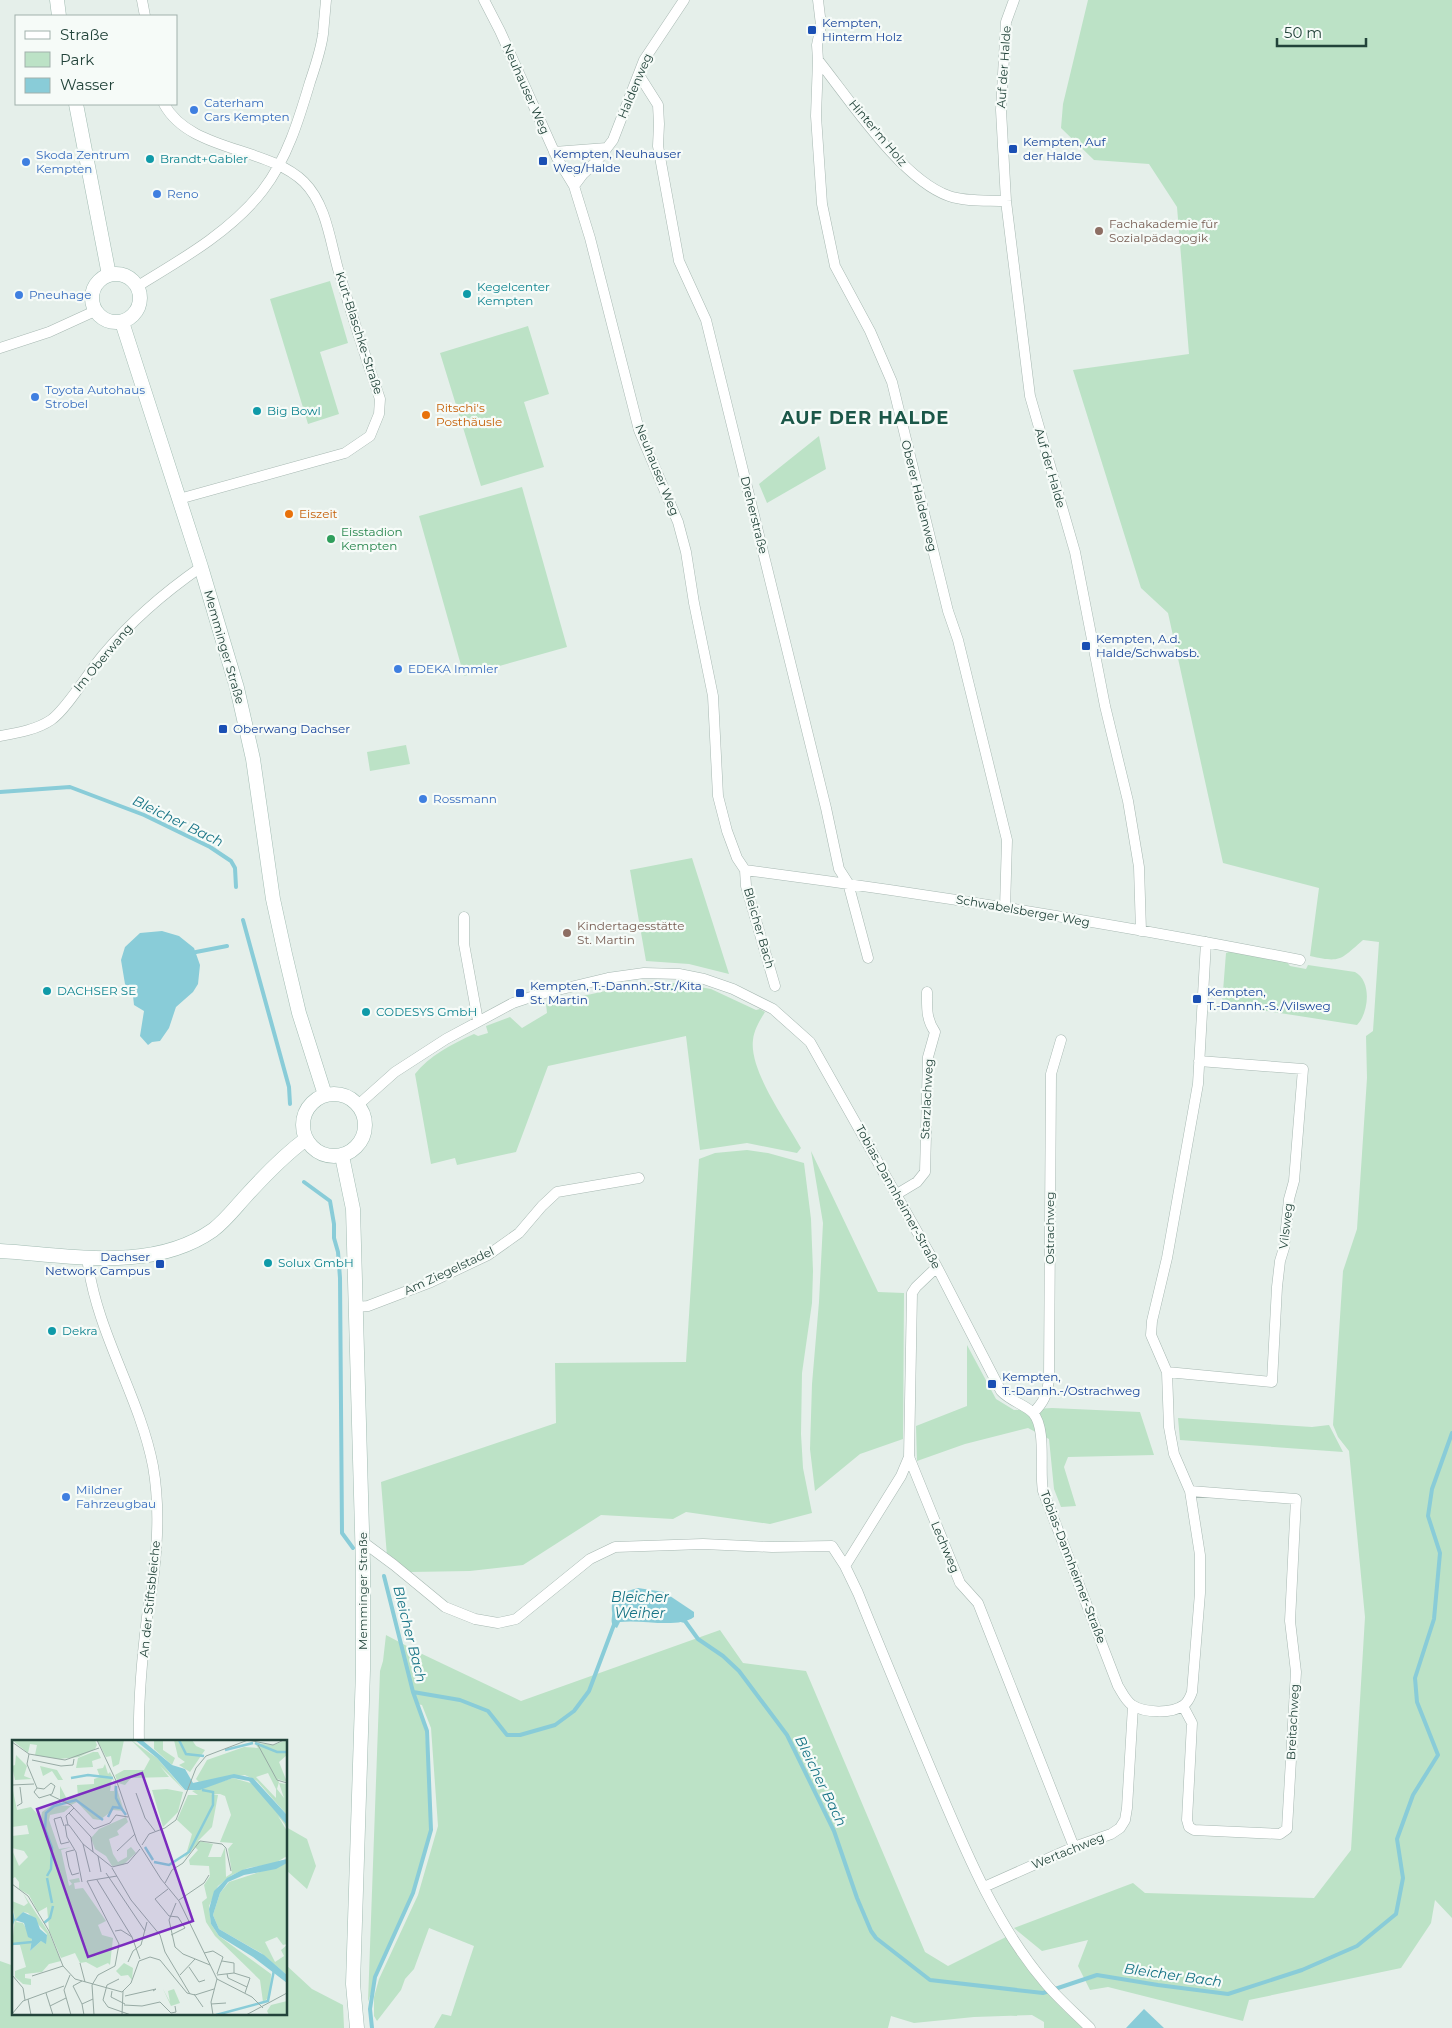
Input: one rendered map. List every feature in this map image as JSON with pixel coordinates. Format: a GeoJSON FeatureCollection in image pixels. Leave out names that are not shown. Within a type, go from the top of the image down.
{"type":"FeatureCollection","features":[{"type":"Feature","properties":{"kind":"main road"},"geometry":{"type":"LineString","coordinates":[[56,0],[59,15]]}},
{"type":"Feature","properties":{"kind":"main road"},"geometry":{"type":"LineString","coordinates":[[76,105],[109,275]]}},
{"type":"Feature","properties":{"kind":"main road"},"geometry":{"type":"LineString","coordinates":[[114,274],[125,277],[131,280],[136,287],[139,297],[136,311],[131,317],[116,323],[104,319],[96,311],[92,298],[94,288],[104,277],[114,274]]}},
{"type":"Feature","properties":{"kind":"main road","name":"Memminger Straße"},"geometry":{"type":"LineString","coordinates":[[122,322],[201,567],[237,688],[253,759],[273,898],[285,954],[299,1013],[325,1096]]}},
{"type":"Feature","properties":{"kind":"main road"},"geometry":{"type":"LineString","coordinates":[[343,1095],[358,1105],[364,1114],[366,1124],[364,1135],[352,1152],[342,1156],[331,1157],[321,1154],[312,1148],[306,1140],[303,1129],[304,1118],[308,1108],[315,1100],[325,1096],[343,1095]]}},
{"type":"Feature","properties":{"kind":"main road"},"geometry":{"type":"LineString","coordinates":[[0,1251],[87,1257],[136,1256],[172,1250],[213,1230],[266,1174],[292,1149],[306,1140]]}},
{"type":"Feature","properties":{"kind":"main road","name":"Memminger Straße"},"geometry":{"type":"LineString","coordinates":[[342,1156],[353,1209],[363,1542],[363,1670],[353,1984],[357,2028]]}},
{"type":"Feature","properties":{"kind":"street"},"geometry":{"type":"LineString","coordinates":[[142,0],[145,15]]}},
{"type":"Feature","properties":{"kind":"street"},"geometry":{"type":"LineString","coordinates":[[136,287],[194,252],[230,223],[262,192],[280,166],[302,108],[316,62],[323,36],[326,0]]}},
{"type":"Feature","properties":{"kind":"street","name":"Neuhauser Weg"},"geometry":{"type":"LineString","coordinates":[[484,0],[500,31],[554,152],[574,186],[590,238],[638,430],[672,504],[686,552],[694,603],[713,696],[718,796],[727,831],[737,858],[745,870]]}},
{"type":"Feature","properties":{"kind":"street","name":"Haldenweg"},"geometry":{"type":"LineString","coordinates":[[574,186],[613,140],[644,60],[684,0]]}},
{"type":"Feature","properties":{"kind":"street"},"geometry":{"type":"LineString","coordinates":[[818,0],[821,25],[817,46],[818,60]]}},
{"type":"Feature","properties":{"kind":"street","name":"Auf der Halde"},"geometry":{"type":"LineString","coordinates":[[1014,0],[1006,22],[1000,110],[1006,201],[1030,396],[1075,552],[1104,706],[1128,801],[1139,867],[1141,931]]}},
{"type":"Feature","properties":{"kind":"street","name":"Hinter'm Holz"},"geometry":{"type":"LineString","coordinates":[[818,60],[892,153],[931,188],[950,197],[961,199],[1006,201]]}},
{"type":"Feature","properties":{"kind":"street","name":"Oberer Haldenweg"},"geometry":{"type":"LineString","coordinates":[[818,60],[816,116],[822,204],[835,266],[870,331],[892,382],[948,611],[958,640],[1004,823],[1008,854],[1006,908]]}},
{"type":"Feature","properties":{"kind":"street","name":"Dreherstraße"},"geometry":{"type":"LineString","coordinates":[[639,75],[658,105],[658,146],[679,261],[706,320],[826,808],[839,869],[848,883],[868,958]]}},
{"type":"Feature","properties":{"kind":"street","name":"Kurt-Blaschke-Straße"},"geometry":{"type":"LineString","coordinates":[[165,105],[181,124],[197,134],[280,166],[305,182],[322,208],[338,269],[380,399],[377,420],[370,436],[345,453],[179,499]]}},
{"type":"Feature","properties":{"kind":"street"},"geometry":{"type":"LineString","coordinates":[[554,152],[607,148]]}},
{"type":"Feature","properties":{"kind":"street"},"geometry":{"type":"LineString","coordinates":[[0,348],[49,332],[96,311]]}},
{"type":"Feature","properties":{"kind":"street","name":"Im Oberwang"},"geometry":{"type":"LineString","coordinates":[[0,736],[29,730],[52,719],[122,634],[153,603],[201,567]]}},
{"type":"Feature","properties":{"kind":"street","name":"Schwabelsberger Weg"},"geometry":{"type":"LineString","coordinates":[[745,870],[848,883],[1006,908],[1300,960]]}},
{"type":"Feature","properties":{"kind":"street","name":"Bleicher Bach"},"geometry":{"type":"LineString","coordinates":[[745,870],[746,886],[775,986]]}},
{"type":"Feature","properties":{"kind":"street"},"geometry":{"type":"LineString","coordinates":[[464,917],[464,944],[478,1021]]}},
{"type":"Feature","properties":{"kind":"street"},"geometry":{"type":"LineString","coordinates":[[1133,1706],[1148,1710],[1171,1711],[1189,1701],[1192,1692],[1200,1593],[1200,1556],[1190,1491],[1174,1454],[1168,1427],[1167,1372],[1151,1335],[1152,1321],[1167,1258],[1198,1084],[1206,942]]}},
{"type":"Feature","properties":{"kind":"street","name":"Tobias-Dannheimer-Straße"},"geometry":{"type":"LineString","coordinates":[[358,1105],[395,1072],[478,1021],[513,1003],[537,995],[608,978],[644,973],[678,974],[704,979],[733,989],[773,1009],[810,1042],[937,1267],[1001,1391],[1008,1398],[1033,1413],[1040,1431],[1041,1481],[1046,1498],[1089,1606],[1118,1686],[1133,1706]]}},
{"type":"Feature","properties":{"kind":"street","name":"Starzlachweg"},"geometry":{"type":"LineString","coordinates":[[897,1194],[916,1182],[925,1172],[928,1057],[936,1032],[930,1025],[926,1014],[927,992]]}},
{"type":"Feature","properties":{"kind":"street","name":"Ostrachweg"},"geometry":{"type":"LineString","coordinates":[[1033,1413],[1044,1403],[1049,1379],[1051,1074],[1061,1040]]}},
{"type":"Feature","properties":{"kind":"street","name":"Vilsweg"},"geometry":{"type":"LineString","coordinates":[[1167,1372],[1272,1382],[1277,1286],[1280,1260],[1284,1248],[1289,1199],[1294,1181],[1303,1069],[1199,1061]]}},
{"type":"Feature","properties":{"kind":"street","name":"Am Ziegelstadel"},"geometry":{"type":"LineString","coordinates":[[357,1307],[368,1306],[431,1282],[488,1255],[518,1233],[542,1206],[558,1192],[640,1178]]}},
{"type":"Feature","properties":{"kind":"street","name":"An der Stiftsbleiche"},"geometry":{"type":"LineString","coordinates":[[87,1257],[89,1277],[99,1317],[144,1433],[153,1467],[156,1505],[154,1572],[147,1617],[139,1740]]}},
{"type":"Feature","properties":{"kind":"street","name":"Lechweg"},"geometry":{"type":"LineString","coordinates":[[937,1267],[912,1293],[909,1457],[960,1583],[978,1603],[1074,1848]]}},
{"type":"Feature","properties":{"kind":"street"},"geometry":{"type":"LineString","coordinates":[[845,1566],[901,1476],[909,1457]]}},
{"type":"Feature","properties":{"kind":"street","name":"Breitachweg"},"geometry":{"type":"LineString","coordinates":[[1183,1706],[1192,1723],[1187,1820],[1189,1827],[1194,1830],[1280,1834],[1287,1829],[1296,1672],[1290,1621],[1296,1499],[1190,1491]]}},
{"type":"Feature","properties":{"kind":"street"},"geometry":{"type":"LineString","coordinates":[[363,1542],[445,1607],[475,1619],[498,1623],[516,1619],[590,1559],[615,1547],[703,1544],[772,1547],[832,1546],[845,1566],[858,1593],[953,1821],[984,1887],[1010,1934],[1048,1986],[1090,2028]]}},
{"type":"Feature","properties":{"kind":"street","name":"Wertachweg"},"geometry":{"type":"LineString","coordinates":[[984,1887],[1111,1834],[1120,1828],[1125,1820],[1127,1808],[1133,1706]]}},
{"type":"Feature","properties":{"kind":"green space"},"geometry":{"type":"Polygon","coordinates":[[[1088,0],[1452,0],[1452,1918],[1435,1900],[1431,1923],[1401,1968],[1249,2000],[1243,2021],[1108,1987],[1090,1990],[1078,1966],[1088,1940],[1042,1951],[1014,1928],[1133,1883],[1145,1893],[1314,1898],[1351,1850],[1365,1617],[1349,1451],[1338,1437],[1333,1425],[1343,1271],[1357,1229],[1367,1078],[1366,1036],[1373,1031],[1379,942],[1363,940],[1340,958],[1328,959],[1310,956],[1319,888],[1223,863],[1168,613],[1141,588],[1073,370],[1189,354],[1177,207],[1149,164],[1094,160],[1061,128],[1063,104],[1088,0]]]}},
{"type":"Feature","properties":{"kind":"green space"},"geometry":{"type":"Polygon","coordinates":[[[330,281],[348,343],[320,352],[339,414],[308,424],[270,299],[330,281]]]}},
{"type":"Feature","properties":{"kind":"green space"},"geometry":{"type":"Polygon","coordinates":[[[528,326],[549,394],[524,402],[544,467],[481,486],[440,353],[528,326]]]}},
{"type":"Feature","properties":{"kind":"green space"},"geometry":{"type":"Polygon","coordinates":[[[819,436],[826,469],[767,503],[759,484],[819,436]]]}},
{"type":"Feature","properties":{"kind":"green space"},"geometry":{"type":"Polygon","coordinates":[[[522,487],[567,647],[464,676],[419,516],[522,487]]]}},
{"type":"Feature","properties":{"kind":"green space"},"geometry":{"type":"Polygon","coordinates":[[[406,745],[410,764],[370,771],[367,752],[406,745]]]}},
{"type":"Feature","properties":{"kind":"green space"},"geometry":{"type":"Polygon","coordinates":[[[692,858],[729,974],[689,964],[646,961],[630,870],[692,858]]]}},
{"type":"Feature","properties":{"kind":"green space"},"geometry":{"type":"Polygon","coordinates":[[[1231,951],[1286,961],[1290,966],[1306,969],[1308,965],[1355,972],[1364,982],[1367,997],[1361,1020],[1357,1025],[1222,1004],[1226,953],[1231,951]]]}},
{"type":"Feature","properties":{"kind":"green space"},"geometry":{"type":"Polygon","coordinates":[[[677,983],[711,989],[756,1010],[760,1009],[765,1012],[755,1033],[753,1052],[762,1080],[801,1148],[797,1153],[747,1143],[700,1150],[686,1036],[548,1066],[516,1152],[457,1165],[455,1158],[431,1164],[415,1074],[434,1056],[449,1046],[474,1034],[478,1036],[488,1033],[486,1026],[510,1017],[522,1028],[547,1013],[546,1004],[633,985],[677,983]]]}},
{"type":"Feature","properties":{"kind":"green space"},"geometry":{"type":"Polygon","coordinates":[[[747,1150],[768,1153],[804,1163],[811,1219],[813,1271],[812,1303],[802,1373],[801,1434],[803,1468],[812,1513],[770,1524],[686,1512],[673,1519],[601,1515],[523,1565],[470,1571],[410,1572],[387,1556],[381,1482],[556,1423],[555,1363],[686,1362],[699,1159],[715,1153],[747,1150]]]}},
{"type":"Feature","properties":{"kind":"green space"},"geometry":{"type":"Polygon","coordinates":[[[811,1151],[878,1292],[904,1293],[903,1439],[860,1454],[815,1491],[810,1449],[812,1384],[823,1223],[811,1151]]]}},
{"type":"Feature","properties":{"kind":"green space"},"geometry":{"type":"Polygon","coordinates":[[[967,1345],[996,1399],[1014,1410],[1052,1408],[1140,1412],[1154,1455],[1068,1457],[1064,1467],[1076,1506],[1061,1507],[1054,1489],[1049,1439],[1028,1428],[965,1444],[917,1461],[916,1426],[967,1406],[967,1345]]]}},
{"type":"Feature","properties":{"kind":"green space"},"geometry":{"type":"Polygon","coordinates":[[[1178,1418],[1312,1427],[1329,1425],[1343,1452],[1180,1440],[1178,1418]]]}},
{"type":"Feature","properties":{"kind":"green space"},"geometry":{"type":"Polygon","coordinates":[[[720,1630],[743,1663],[806,1671],[925,1952],[948,1966],[1006,1937],[1051,1997],[1085,2028],[1044,2028],[1044,2022],[1032,2015],[974,2017],[914,2023],[891,2016],[888,2028],[434,2028],[442,2014],[451,2016],[474,1946],[429,1928],[414,1969],[405,1979],[401,1990],[377,2021],[374,2016],[374,1997],[379,1979],[418,1895],[438,1826],[431,1728],[422,1705],[417,1704],[425,1730],[432,1825],[414,1894],[376,1978],[368,2002],[380,1671],[386,1635],[521,1701],[720,1630]]]}},
{"type":"Feature","properties":{"kind":"green space"},"geometry":{"type":"Polygon","coordinates":[[[288,1828],[307,1839],[316,1866],[307,1889],[288,1872],[288,1828]]]}},
{"type":"Feature","properties":{"kind":"green space"},"geometry":{"type":"Polygon","coordinates":[[[0,1961],[12,1965],[12,2016],[288,2016],[288,1967],[312,1989],[343,2005],[344,2028],[0,2028],[0,1961]]]}},
{"type":"Feature","properties":{"kind":"water"},"geometry":{"type":"Polygon","coordinates":[[[162,931],[179,936],[194,948],[200,965],[198,984],[193,992],[176,1007],[169,1028],[160,1041],[152,1042],[148,1045],[140,1036],[144,1011],[134,1005],[133,996],[125,984],[121,960],[125,947],[140,933],[162,931]]]}},
{"type":"Feature","properties":{"kind":"water","name":"Bleicher Weiher"},"geometry":{"type":"Polygon","coordinates":[[[638,1588],[664,1592],[694,1612],[694,1617],[687,1621],[669,1623],[620,1622],[617,1628],[613,1626],[613,1601],[619,1595],[638,1588]]]}},
{"type":"Feature","properties":{"kind":"water"},"geometry":{"type":"Polygon","coordinates":[[[1144,2009],[1164,2028],[1126,2028],[1144,2009]]]}},
{"type":"Feature","properties":{"kind":"waterway","name":"Bleicher Bach"},"geometry":{"type":"LineString","coordinates":[[0,792],[70,787],[144,815],[210,847],[231,861],[235,868],[236,887]]}},
{"type":"Feature","properties":{"kind":"waterway","name":"Bleicher Bach"},"geometry":{"type":"LineString","coordinates":[[243,920],[289,1087],[290,1104]]}},
{"type":"Feature","properties":{"kind":"waterway"},"geometry":{"type":"LineString","coordinates":[[196,952],[227,946]]}},
{"type":"Feature","properties":{"kind":"waterway","name":"Bleicher Bach"},"geometry":{"type":"LineString","coordinates":[[304,1182],[330,1201],[334,1224],[334,1238],[338,1252],[340,1278],[342,1533],[353,1548]]}},
{"type":"Feature","properties":{"kind":"waterway","name":"Bleicher Bach"},"geometry":{"type":"LineString","coordinates":[[681,1620],[685,1621],[698,1639],[723,1656],[739,1671],[787,1735],[834,1831],[857,1898],[871,1931],[876,1938],[930,1980],[1043,1993],[1097,1975],[1228,1994],[1302,1970],[1357,1946],[1396,1914],[1403,1878],[1397,1839],[1413,1795],[1438,1755],[1417,1702],[1415,1678],[1434,1619],[1440,1553],[1428,1516],[1432,1489],[1452,1433]]}},
{"type":"Feature","properties":{"kind":"waterway","name":"Bleicher Bach"},"geometry":{"type":"LineString","coordinates":[[384,1576],[413,1692],[460,1700],[488,1711],[507,1735],[520,1735],[555,1725],[574,1711],[589,1691],[615,1622]]}},
{"type":"Feature","properties":{"kind":"waterway"},"geometry":{"type":"LineString","coordinates":[[372,2028],[370,2009],[375,1977],[413,1893],[431,1830],[427,1731],[413,1692]]}},
{"type":"Feature","properties":{"kind":"place","name":"Kempten, Hinterm Holz"},"geometry":{"type":"Point","coordinates":[812,30]}},
{"type":"Feature","properties":{"kind":"place","name":"Caterham Cars Kempten"},"geometry":{"type":"Point","coordinates":[194,110]}},
{"type":"Feature","properties":{"kind":"place","name":"Kempten, Auf der Halde"},"geometry":{"type":"Point","coordinates":[1013,149]}},
{"type":"Feature","properties":{"kind":"place","name":"Brandt+Gabler"},"geometry":{"type":"Point","coordinates":[150,159]}},
{"type":"Feature","properties":{"kind":"place","name":"Kempten, Neuhauser Weg/Halde"},"geometry":{"type":"Point","coordinates":[543,161]}},
{"type":"Feature","properties":{"kind":"place","name":"Skoda Zentrum Kempten"},"geometry":{"type":"Point","coordinates":[26,162]}},
{"type":"Feature","properties":{"kind":"place","name":"Reno"},"geometry":{"type":"Point","coordinates":[157,194]}},
{"type":"Feature","properties":{"kind":"place","name":"Fachakademie für Sozialpädagogik"},"geometry":{"type":"Point","coordinates":[1099,231]}},
{"type":"Feature","properties":{"kind":"place","name":"Kegelcenter Kempten"},"geometry":{"type":"Point","coordinates":[467,294]}},
{"type":"Feature","properties":{"kind":"place","name":"Pneuhage"},"geometry":{"type":"Point","coordinates":[19,295]}},
{"type":"Feature","properties":{"kind":"place","name":"Toyota Autohaus Strobel"},"geometry":{"type":"Point","coordinates":[35,397]}},
{"type":"Feature","properties":{"kind":"place","name":"Big Bowl"},"geometry":{"type":"Point","coordinates":[257,411]}},
{"type":"Feature","properties":{"kind":"place","name":"Ritschi's Posthäusle"},"geometry":{"type":"Point","coordinates":[426,415]}},
{"type":"Feature","properties":{"kind":"place","name":"Eiszeit"},"geometry":{"type":"Point","coordinates":[289,514]}},
{"type":"Feature","properties":{"kind":"place","name":"Eisstadion Kempten"},"geometry":{"type":"Point","coordinates":[331,539]}},
{"type":"Feature","properties":{"kind":"place","name":"Kempten, A.d. Halde/Schwabsb."},"geometry":{"type":"Point","coordinates":[1086,646]}},
{"type":"Feature","properties":{"kind":"place","name":"EDEKA Immler"},"geometry":{"type":"Point","coordinates":[398,669]}},
{"type":"Feature","properties":{"kind":"place","name":"Oberwang Dachser"},"geometry":{"type":"Point","coordinates":[223,729]}},
{"type":"Feature","properties":{"kind":"place","name":"Rossmann"},"geometry":{"type":"Point","coordinates":[423,799]}},
{"type":"Feature","properties":{"kind":"place","name":"Kindertagesstätte St. Martin"},"geometry":{"type":"Point","coordinates":[567,933]}},
{"type":"Feature","properties":{"kind":"place","name":"DACHSER SE"},"geometry":{"type":"Point","coordinates":[47,991]}},
{"type":"Feature","properties":{"kind":"place","name":"Kempten, T.-Dannh.-Str./Kita St. Martin"},"geometry":{"type":"Point","coordinates":[520,993]}},
{"type":"Feature","properties":{"kind":"place","name":"Kempten, T.-Dannh.-S./Vilsweg"},"geometry":{"type":"Point","coordinates":[1197,999]}},
{"type":"Feature","properties":{"kind":"place","name":"CODESYS GmbH"},"geometry":{"type":"Point","coordinates":[366,1012]}},
{"type":"Feature","properties":{"kind":"place","name":"Solux GmbH"},"geometry":{"type":"Point","coordinates":[268,1263]}},
{"type":"Feature","properties":{"kind":"place","name":"Dachser Network Campus"},"geometry":{"type":"Point","coordinates":[160,1264]}},
{"type":"Feature","properties":{"kind":"place","name":"Dekra"},"geometry":{"type":"Point","coordinates":[52,1331]}},
{"type":"Feature","properties":{"kind":"place","name":"Kempten, T.-Dannh.-/Ostrachweg"},"geometry":{"type":"Point","coordinates":[992,1384]}},
{"type":"Feature","properties":{"kind":"place","name":"Mildner Fahrzeugbau"},"geometry":{"type":"Point","coordinates":[66,1497]}},
{"type":"Feature","properties":{"kind":"district","name":"AUF DER HALDE"},"geometry":{"type":"Point","coordinates":[865,418]}}]}
